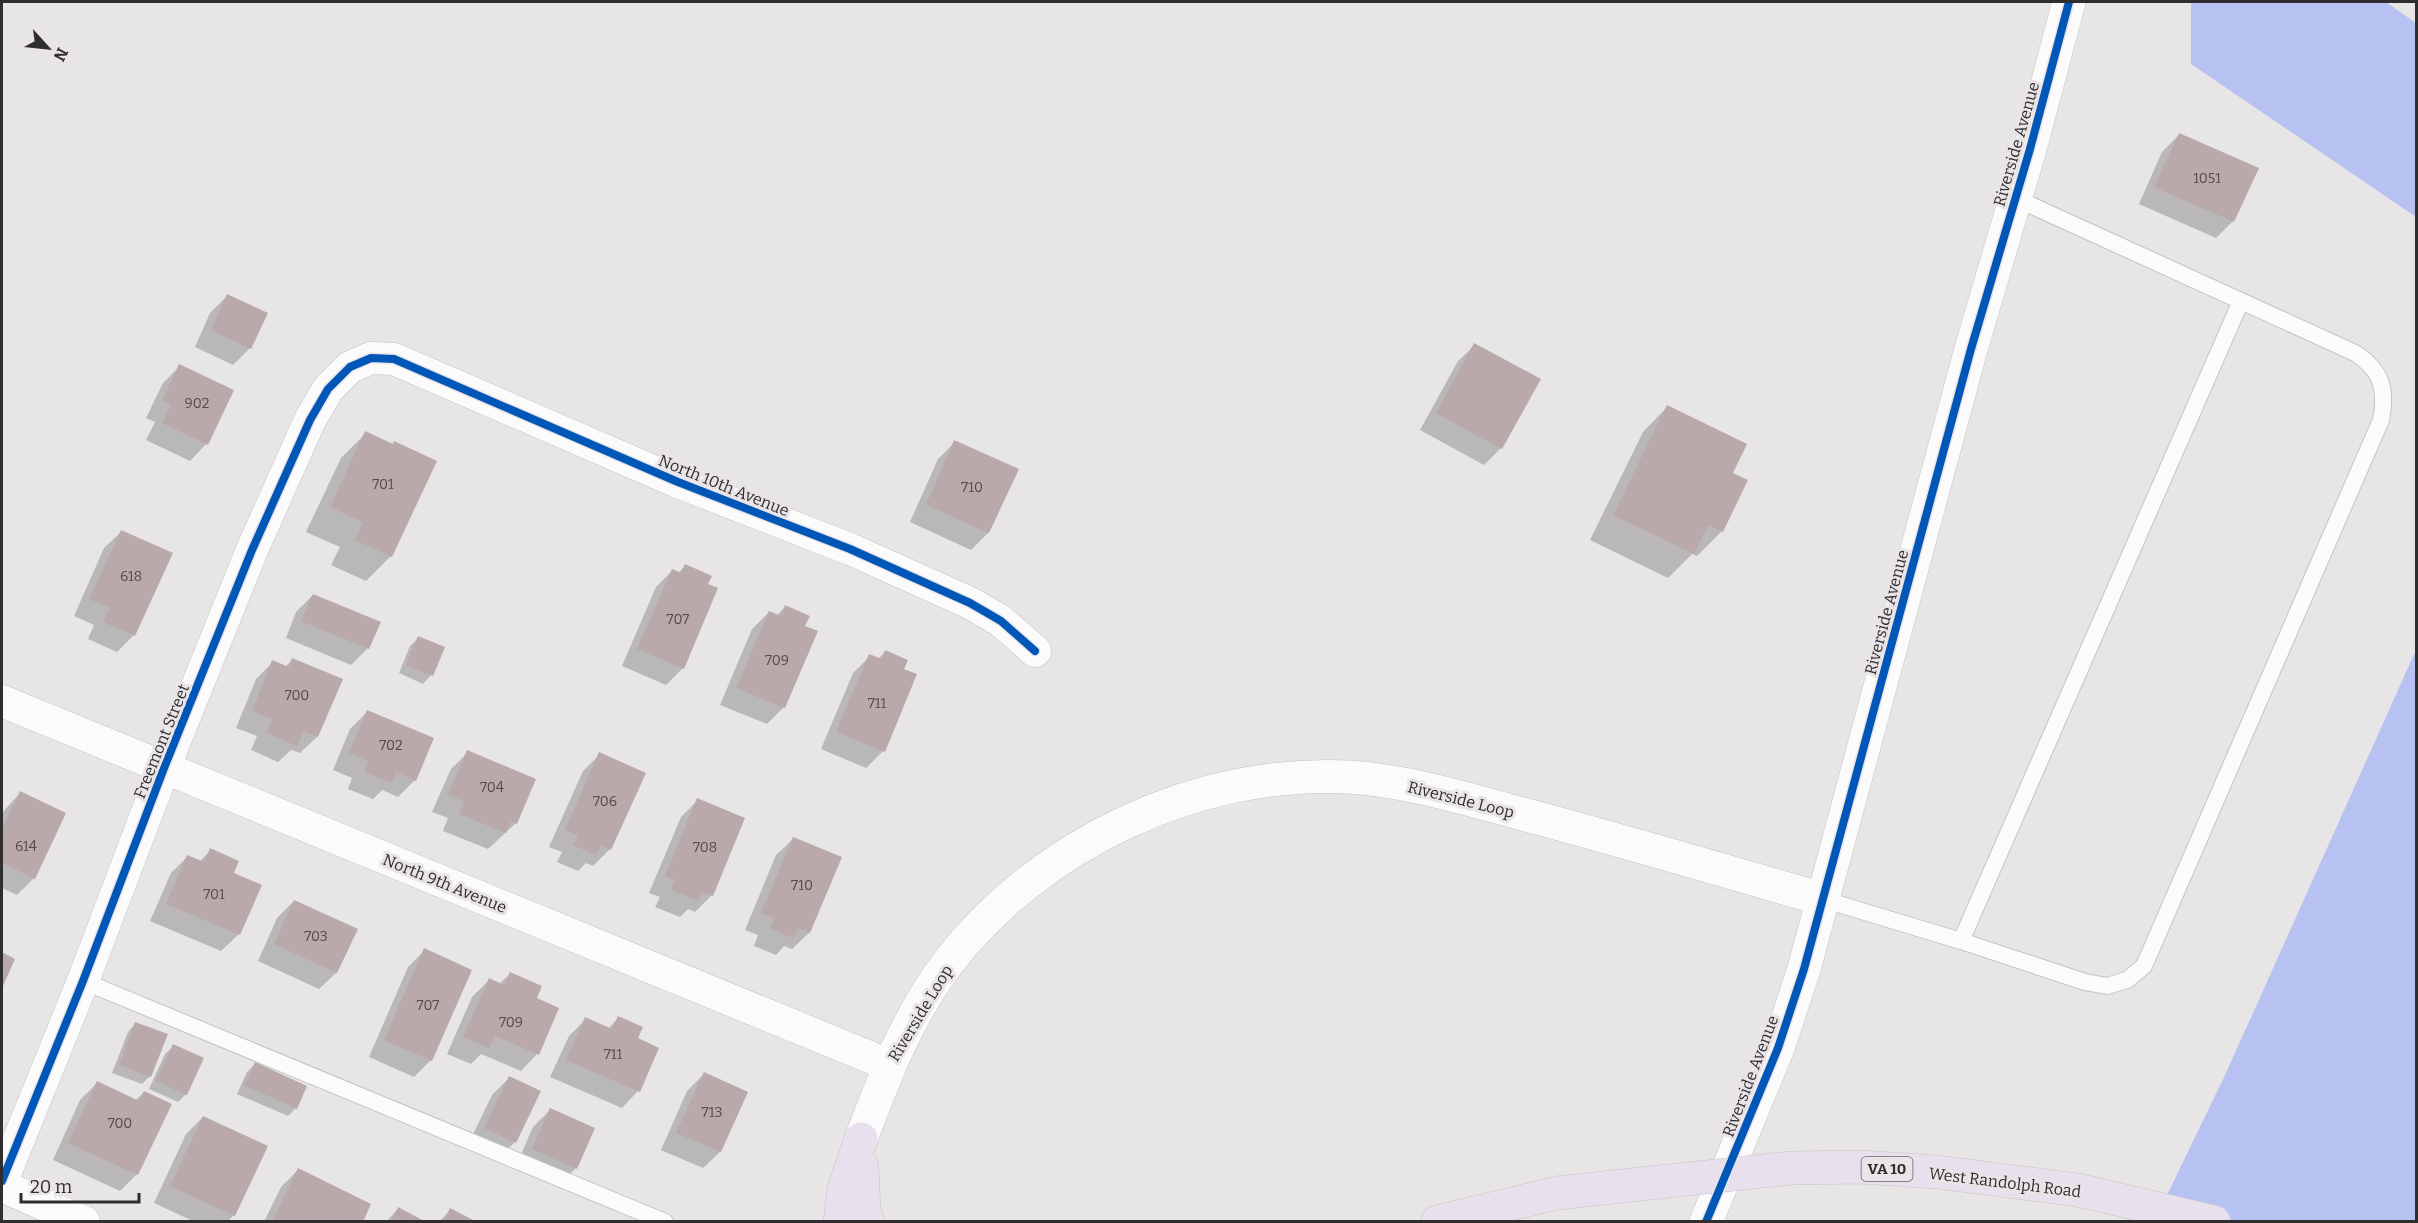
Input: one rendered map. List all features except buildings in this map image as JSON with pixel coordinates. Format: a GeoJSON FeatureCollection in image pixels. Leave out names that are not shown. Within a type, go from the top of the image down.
{"type":"FeatureCollection","features":[{"type":"Feature","properties":{"kind":"highway"},"geometry":{"type":"LineString","coordinates":[[840,1221],[844,1189],[861,1139]]}},
{"type":"Feature","properties":{"kind":"highway"},"geometry":{"type":"LineString","coordinates":[[861,1139],[864,1211],[868,1221]]}},
{"type":"Feature","properties":{"kind":"highway","name":"West Randolph Road"},"geometry":{"type":"LineString","coordinates":[[1437,1221],[1557,1193],[1791,1168],[1861,1167],[1937,1172],[2079,1190],[2214,1221]]}},
{"type":"Feature","properties":{"kind":"street","name":"Riverside Avenue"},"geometry":{"type":"LineString","coordinates":[[1706,1221],[1778,1048],[1804,969],[1971,349],[2016,198],[2069,2]]}},
{"type":"Feature","properties":{"kind":"street","name":"Freemont Street"},"geometry":{"type":"LineString","coordinates":[[2,1181],[252,550],[310,420],[328,389],[350,366],[371,358],[394,359]]}},
{"type":"Feature","properties":{"kind":"street","name":"North 10th Avenue"},"geometry":{"type":"LineString","coordinates":[[394,359],[678,482],[850,549],[970,603],[1001,621],[1035,651]]}},
{"type":"Feature","properties":{"kind":"street","name":"North 9th Avenue"},"geometry":{"type":"LineString","coordinates":[[2,701],[889,1065]]}},
{"type":"Feature","properties":{"kind":"street","name":"Riverside Loop"},"geometry":{"type":"LineString","coordinates":[[861,1139],[889,1065],[911,1021],[947,965],[990,915],[1041,872],[1109,830],[1170,804],[1234,787],[1286,779],[1349,777],[1423,787],[1822,899]]}},
{"type":"Feature","properties":{"kind":"street"},"geometry":{"type":"LineString","coordinates":[[2,1186],[84,1221]]}},
{"type":"Feature","properties":{"kind":"lane"},"geometry":{"type":"LineString","coordinates":[[1822,899],[2085,982],[2107,986],[2127,980],[2144,966],[2381,420],[2385,398],[2379,377],[2365,360],[2016,198]]}},
{"type":"Feature","properties":{"kind":"lane"},"geometry":{"type":"LineString","coordinates":[[1961,941],[2241,301]]}},
{"type":"Feature","properties":{"kind":"lane"},"geometry":{"type":"LineString","coordinates":[[83,981],[665,1221]]}},
{"type":"Feature","properties":{"kind":"water"},"geometry":{"type":"Polygon","coordinates":[[[2191,2],[2386,2],[2416,23],[2416,217],[2191,64],[2191,2]]]}},
{"type":"Feature","properties":{"kind":"water"},"geometry":{"type":"Polygon","coordinates":[[[2416,650],[2416,1221],[2154,1222],[2226,1073],[2416,650]]]}},
{"type":"Feature","properties":{"kind":"cycle path"},"geometry":{"type":"LineString","coordinates":[[1706,1222],[1778,1048],[1804,969],[1971,349],[2030,149],[2069,2]]}},
{"type":"Feature","properties":{"kind":"cycle path"},"geometry":{"type":"LineString","coordinates":[[2,1181],[252,550],[310,420],[328,389],[350,367],[371,358],[394,359],[678,482],[850,549],[970,603],[1001,621],[1035,651]]}}]}
